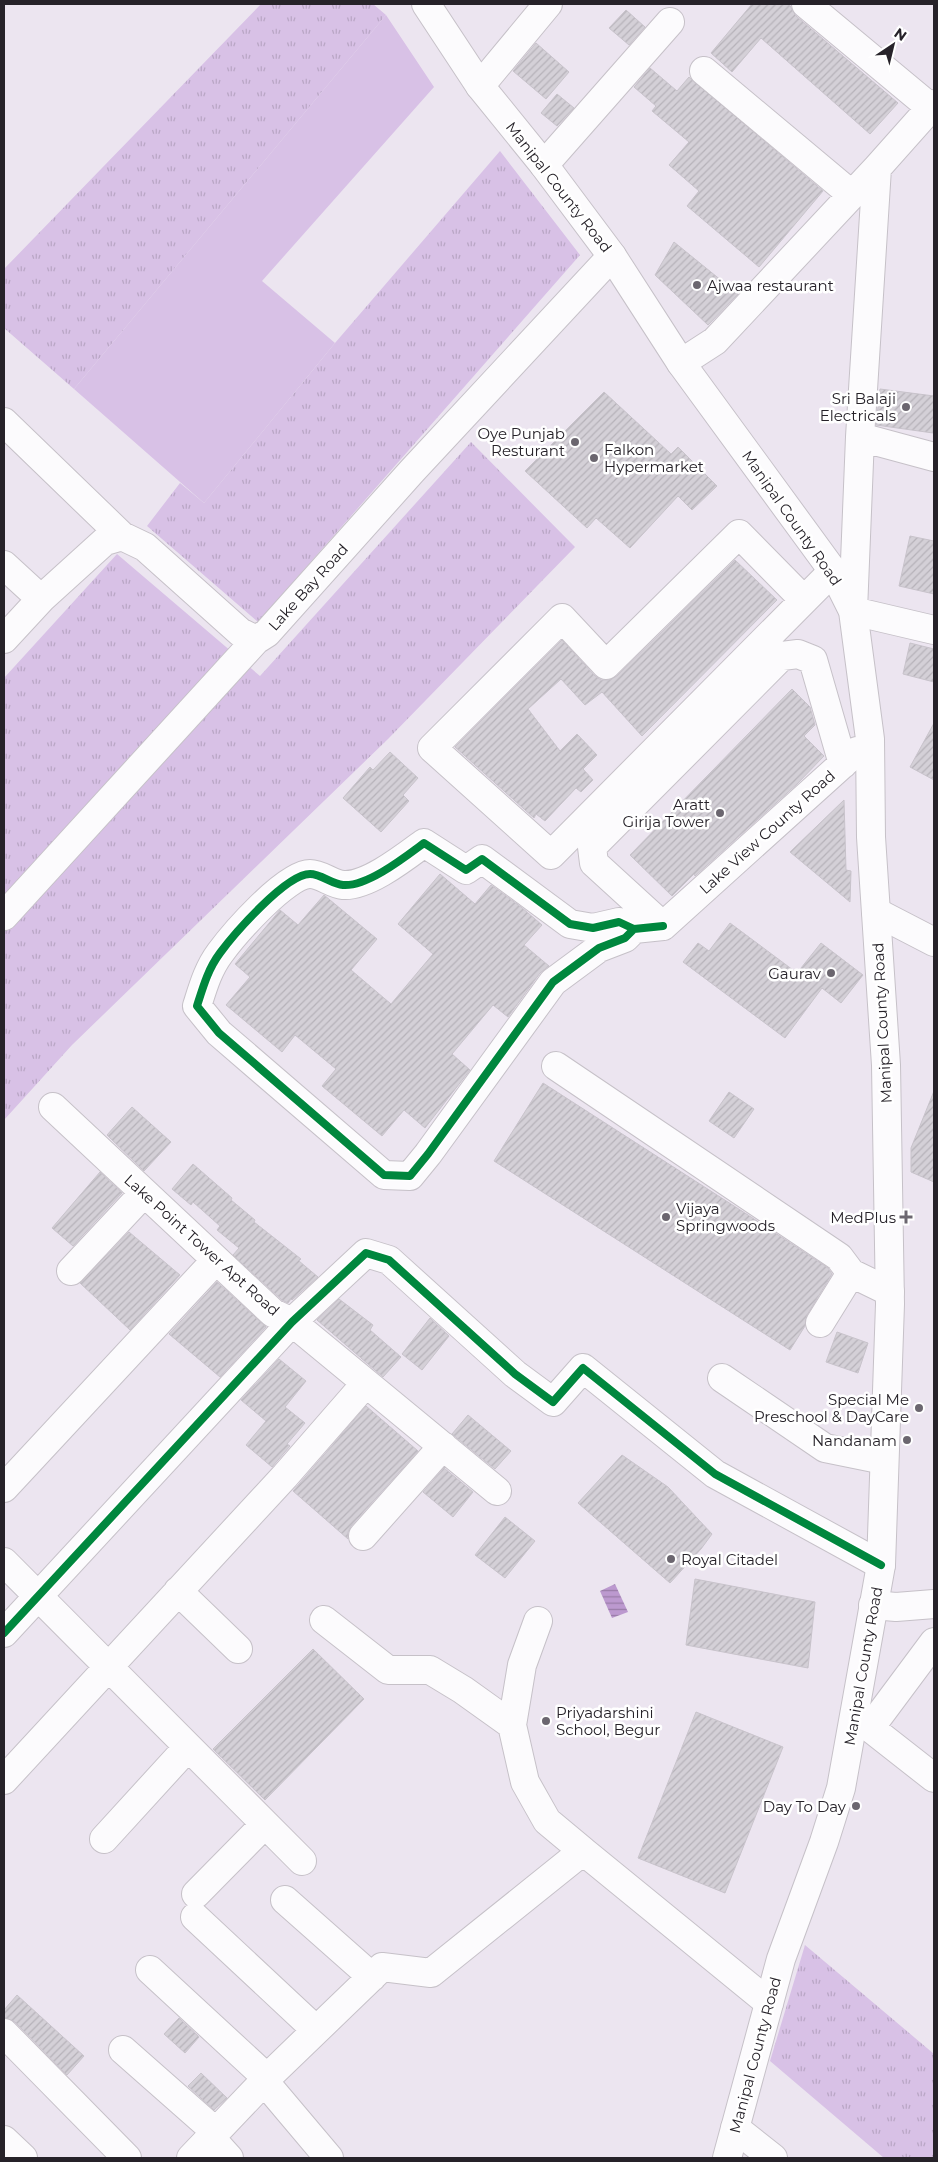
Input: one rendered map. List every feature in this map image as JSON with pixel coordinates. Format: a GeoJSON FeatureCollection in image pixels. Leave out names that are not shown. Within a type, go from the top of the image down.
{"type":"FeatureCollection","features":[{"type":"Feature","properties":{"kind":"street","name":"Manipal County Road"},"geometry":{"type":"LineString","coordinates":[[426,4],[480,86],[544,165],[612,256],[681,363],[833,570],[853,610],[870,739],[871,837],[886,1065],[890,1285],[880,1565],[873,1605],[862,1722],[824,1842],[781,1959],[727,2158]]}},
{"type":"Feature","properties":{"kind":"street"},"geometry":{"type":"LineString","coordinates":[[480,86],[548,4]]}},
{"type":"Feature","properties":{"kind":"street"},"geometry":{"type":"LineString","coordinates":[[681,363],[715,341],[933,106],[806,4]]}},
{"type":"Feature","properties":{"kind":"street"},"geometry":{"type":"LineString","coordinates":[[544,165],[670,22]]}},
{"type":"Feature","properties":{"kind":"street"},"geometry":{"type":"LineString","coordinates":[[704,70],[851,194]]}},
{"type":"Feature","properties":{"kind":"street"},"geometry":{"type":"LineString","coordinates":[[877,168],[860,438],[853,610],[934,630]]}},
{"type":"Feature","properties":{"kind":"street","name":"Lake Bay Road"},"geometry":{"type":"LineString","coordinates":[[4,916],[256,640],[267,633],[412,471],[612,256]]}},
{"type":"Feature","properties":{"kind":"street"},"geometry":{"type":"LineString","coordinates":[[4,422],[122,536],[145,547],[240,632],[256,640]]}},
{"type":"Feature","properties":{"kind":"street"},"geometry":{"type":"LineString","coordinates":[[860,438],[934,457]]}},
{"type":"Feature","properties":{"kind":"street"},"geometry":{"type":"LineString","coordinates":[[804,600],[739,534],[606,665],[562,618],[432,748],[551,856],[804,600],[833,570]]}},
{"type":"Feature","properties":{"kind":"street"},"geometry":{"type":"LineString","coordinates":[[4,639],[41,599],[105,541],[122,536]]}},
{"type":"Feature","properties":{"kind":"street"},"geometry":{"type":"LineString","coordinates":[[4,565],[41,599]]}},
{"type":"Feature","properties":{"kind":"street"},"geometry":{"type":"LineString","coordinates":[[663,926],[594,864],[592,847],[782,656],[798,654],[813,660],[843,764]]}},
{"type":"Feature","properties":{"kind":"street","name":"Lake View County Road"},"geometry":{"type":"LineString","coordinates":[[663,926],[870,739]]}},
{"type":"Feature","properties":{"kind":"street"},"geometry":{"type":"LineString","coordinates":[[596,938],[570,924],[482,859],[466,870],[424,843],[392,866],[370,878],[344,885],[310,874],[287,883],[252,916],[219,953],[206,977],[197,1006],[219,1033],[384,1175],[410,1176],[553,982],[596,938],[618,922],[634,929],[663,926]]}},
{"type":"Feature","properties":{"kind":"street"},"geometry":{"type":"LineString","coordinates":[[876,912],[934,942]]}},
{"type":"Feature","properties":{"kind":"street"},"geometry":{"type":"LineString","coordinates":[[556,1066],[845,1265]]}},
{"type":"Feature","properties":{"kind":"street","name":"Lake Point Tower Apt Road"},"geometry":{"type":"LineString","coordinates":[[53,1107],[273,1313],[292,1322],[366,1253],[389,1260],[515,1374],[553,1402],[584,1368],[714,1474],[880,1565]]}},
{"type":"Feature","properties":{"kind":"street"},"geometry":{"type":"LineString","coordinates":[[71,1270],[144,1193]]}},
{"type":"Feature","properties":{"kind":"street"},"geometry":{"type":"LineString","coordinates":[[4,1488],[216,1260]]}},
{"type":"Feature","properties":{"kind":"street"},"geometry":{"type":"LineString","coordinates":[[820,1323],[845,1265],[855,1260],[890,1285]]}},
{"type":"Feature","properties":{"kind":"street"},"geometry":{"type":"LineString","coordinates":[[4,1633],[292,1322],[497,1490]]}},
{"type":"Feature","properties":{"kind":"street"},"geometry":{"type":"LineString","coordinates":[[722,1378],[825,1448],[884,1460]]}},
{"type":"Feature","properties":{"kind":"street"},"geometry":{"type":"LineString","coordinates":[[4,1780],[285,1476],[366,1383]]}},
{"type":"Feature","properties":{"kind":"street"},"geometry":{"type":"LineString","coordinates":[[363,1536],[443,1446]]}},
{"type":"Feature","properties":{"kind":"street"},"geometry":{"type":"LineString","coordinates":[[4,1562],[302,1861]]}},
{"type":"Feature","properties":{"kind":"street"},"geometry":{"type":"LineString","coordinates":[[178,1591],[238,1649]]}},
{"type":"Feature","properties":{"kind":"street"},"geometry":{"type":"LineString","coordinates":[[873,1605],[896,1607],[934,1604]]}},
{"type":"Feature","properties":{"kind":"street"},"geometry":{"type":"LineString","coordinates":[[324,1620],[388,1670],[430,1670],[463,1690],[512,1725]]}},
{"type":"Feature","properties":{"kind":"street"},"geometry":{"type":"LineString","coordinates":[[538,1620],[522,1665],[512,1725],[525,1782],[547,1821],[769,2002]]}},
{"type":"Feature","properties":{"kind":"street"},"geometry":{"type":"LineString","coordinates":[[934,1642],[862,1722],[934,1778]]}},
{"type":"Feature","properties":{"kind":"street"},"geometry":{"type":"LineString","coordinates":[[104,1839],[188,1747]]}},
{"type":"Feature","properties":{"kind":"street"},"geometry":{"type":"LineString","coordinates":[[265,1824],[195,1906],[316,2030]]}},
{"type":"Feature","properties":{"kind":"street"},"geometry":{"type":"LineString","coordinates":[[191,2158],[265,2080],[382,1967],[431,1973],[584,1851]]}},
{"type":"Feature","properties":{"kind":"street"},"geometry":{"type":"LineString","coordinates":[[285,1900],[372,1977]]}},
{"type":"Feature","properties":{"kind":"street"},"geometry":{"type":"LineString","coordinates":[[150,1970],[265,2080],[329,2158]]}},
{"type":"Feature","properties":{"kind":"street"},"geometry":{"type":"LineString","coordinates":[[4,2033],[127,2158]]}},
{"type":"Feature","properties":{"kind":"street"},"geometry":{"type":"LineString","coordinates":[[123,2050],[213,2135],[229,2158]]}},
{"type":"Feature","properties":{"kind":"street"},"geometry":{"type":"LineString","coordinates":[[735,2128],[773,2158]]}},
{"type":"Feature","properties":{"kind":"street"},"geometry":{"type":"LineString","coordinates":[[4,2140],[24,2158]]}},
{"type":"Feature","properties":{"kind":"green space"},"geometry":{"type":"Polygon","coordinates":[[[261,4],[373,4],[386,15],[74,389],[4,328],[4,269],[261,4]]]}},
{"type":"Feature","properties":{"kind":"green space"},"geometry":{"type":"Polygon","coordinates":[[[386,15],[434,87],[262,281],[335,343],[204,503],[74,389],[386,15]]]}},
{"type":"Feature","properties":{"kind":"green space"},"geometry":{"type":"Polygon","coordinates":[[[500,151],[580,255],[258,622],[147,526],[180,483],[204,503],[335,343],[500,151]]]}},
{"type":"Feature","properties":{"kind":"green space"},"geometry":{"type":"Polygon","coordinates":[[[471,442],[575,547],[388,739],[72,1045],[4,1120],[4,678],[117,554],[260,676],[471,442]]]}},
{"type":"Feature","properties":{"kind":"green space"},"geometry":{"type":"Polygon","coordinates":[[[805,1945],[934,2054],[934,2158],[884,2158],[770,2061],[805,1945]]]}},
{"type":"Feature","properties":{"kind":"shaded area"},"geometry":{"type":"Polygon","coordinates":[[[615,1584],[628,1612],[612,1618],[600,1591],[615,1584]]]}},
{"type":"Feature","properties":{"kind":"building"},"geometry":{"type":"Polygon","coordinates":[[[752,4],[789,4],[796,16],[898,103],[870,134],[761,38],[732,72],[711,53],[752,4]]]}},
{"type":"Feature","properties":{"kind":"building"},"geometry":{"type":"Polygon","coordinates":[[[626,10],[645,27],[629,45],[609,28],[626,10]]]}},
{"type":"Feature","properties":{"kind":"building"},"geometry":{"type":"Polygon","coordinates":[[[536,43],[569,72],[546,99],[513,71],[536,43]]]}},
{"type":"Feature","properties":{"kind":"building"},"geometry":{"type":"Polygon","coordinates":[[[650,68],[677,91],[689,77],[823,191],[759,267],[687,206],[699,191],[669,165],[689,142],[652,111],[656,106],[634,87],[650,68]]]}},
{"type":"Feature","properties":{"kind":"building"},"geometry":{"type":"Polygon","coordinates":[[[557,94],[574,108],[557,126],[541,113],[557,94]]]}},
{"type":"Feature","properties":{"kind":"building","name":"Ajwaa restaurant"},"geometry":{"type":"Polygon","coordinates":[[[674,242],[738,294],[708,325],[655,275],[674,242]]]}},
{"type":"Feature","properties":{"kind":"building","name":"Sri Balaji Electricals"},"geometry":{"type":"Polygon","coordinates":[[[880,389],[934,396],[933,433],[876,425],[880,389]]]}},
{"type":"Feature","properties":{"kind":"building","name":"Falkon Hypermarket"},"geometry":{"type":"Polygon","coordinates":[[[604,392],[671,454],[678,447],[717,486],[692,510],[678,496],[630,548],[596,518],[587,528],[525,471],[604,392]]]}},
{"type":"Feature","properties":{"kind":"building"},"geometry":{"type":"Polygon","coordinates":[[[910,536],[934,541],[934,594],[899,586],[910,536]]]}},
{"type":"Feature","properties":{"kind":"building"},"geometry":{"type":"Polygon","coordinates":[[[735,560],[777,600],[642,736],[602,692],[585,705],[561,679],[528,709],[560,751],[577,734],[597,755],[583,769],[593,780],[581,792],[576,788],[545,821],[536,814],[534,818],[455,747],[562,640],[595,676],[601,680],[609,680],[617,676],[735,560]]]}},
{"type":"Feature","properties":{"kind":"building"},"geometry":{"type":"Polygon","coordinates":[[[910,643],[934,649],[934,682],[903,674],[910,643]]]}},
{"type":"Feature","properties":{"kind":"building","name":"Aratt Girija Tower"},"geometry":{"type":"Polygon","coordinates":[[[792,689],[810,707],[815,725],[804,736],[824,756],[797,784],[695,876],[694,874],[672,896],[630,855],[792,689]]]}},
{"type":"Feature","properties":{"kind":"building"},"geometry":{"type":"Polygon","coordinates":[[[934,723],[934,780],[910,767],[934,723]]]}},
{"type":"Feature","properties":{"kind":"building"},"geometry":{"type":"Polygon","coordinates":[[[390,752],[418,778],[403,795],[409,801],[381,832],[343,798],[370,767],[373,770],[390,752]]]}},
{"type":"Feature","properties":{"kind":"building"},"geometry":{"type":"Polygon","coordinates":[[[844,800],[846,870],[851,871],[850,902],[790,852],[844,800]]]}},
{"type":"Feature","properties":{"kind":"building"},"geometry":{"type":"Polygon","coordinates":[[[440,874],[475,904],[491,885],[521,907],[542,925],[524,945],[549,966],[540,973],[508,1017],[493,1005],[452,1054],[470,1070],[425,1128],[404,1110],[382,1136],[322,1086],[336,1069],[295,1035],[282,1052],[226,1005],[250,977],[235,964],[280,910],[298,925],[324,895],[377,939],[351,970],[391,1004],[433,954],[398,924],[440,874]]]}},
{"type":"Feature","properties":{"kind":"building"},"geometry":{"type":"Polygon","coordinates":[[[730,923],[797,973],[821,943],[863,975],[841,1003],[822,988],[785,1038],[683,962],[698,943],[709,951],[730,923]]]}},
{"type":"Feature","properties":{"kind":"building","name":"Vijaya Springwoods"},"geometry":{"type":"Polygon","coordinates":[[[543,1083],[828,1268],[832,1274],[807,1315],[805,1326],[790,1350],[494,1161],[543,1083]]]}},
{"type":"Feature","properties":{"kind":"building"},"geometry":{"type":"Polygon","coordinates":[[[934,1091],[934,1182],[911,1172],[911,1148],[934,1091]]]}},
{"type":"Feature","properties":{"kind":"building"},"geometry":{"type":"Polygon","coordinates":[[[729,1092],[754,1109],[734,1138],[709,1121],[729,1092]]]}},
{"type":"Feature","properties":{"kind":"building"},"geometry":{"type":"Polygon","coordinates":[[[132,1107],[171,1142],[144,1171],[107,1135],[132,1107]]]}},
{"type":"Feature","properties":{"kind":"building"},"geometry":{"type":"Polygon","coordinates":[[[193,1164],[232,1198],[231,1200],[255,1220],[254,1222],[301,1259],[299,1261],[318,1277],[288,1303],[282,1300],[233,1255],[239,1248],[217,1230],[220,1226],[193,1202],[191,1205],[172,1189],[193,1164]]]}},
{"type":"Feature","properties":{"kind":"building"},"geometry":{"type":"Polygon","coordinates":[[[100,1172],[122,1193],[73,1246],[52,1228],[100,1172]]]}},
{"type":"Feature","properties":{"kind":"building"},"geometry":{"type":"Polygon","coordinates":[[[129,1232],[180,1275],[130,1330],[80,1283],[129,1232]]]}},
{"type":"Feature","properties":{"kind":"building"},"geometry":{"type":"Polygon","coordinates":[[[217,1282],[266,1327],[220,1377],[169,1334],[217,1282]]]}},
{"type":"Feature","properties":{"kind":"building"},"geometry":{"type":"Polygon","coordinates":[[[339,1299],[373,1325],[370,1330],[401,1357],[383,1377],[317,1320],[339,1299]]]}},
{"type":"Feature","properties":{"kind":"building"},"geometry":{"type":"Polygon","coordinates":[[[430,1318],[449,1336],[422,1370],[402,1354],[430,1318]]]}},
{"type":"Feature","properties":{"kind":"building"},"geometry":{"type":"Polygon","coordinates":[[[837,1332],[868,1343],[858,1373],[826,1362],[837,1332]]]}},
{"type":"Feature","properties":{"kind":"building"},"geometry":{"type":"Polygon","coordinates":[[[279,1359],[306,1381],[285,1407],[305,1423],[287,1444],[290,1446],[272,1467],[246,1445],[266,1421],[241,1400],[279,1359]]]}},
{"type":"Feature","properties":{"kind":"building"},"geometry":{"type":"Polygon","coordinates":[[[366,1406],[418,1451],[351,1526],[348,1532],[348,1539],[293,1491],[366,1406]]]}},
{"type":"Feature","properties":{"kind":"building"},"geometry":{"type":"Polygon","coordinates":[[[468,1415],[511,1451],[495,1469],[452,1434],[468,1415]]]}},
{"type":"Feature","properties":{"kind":"building"},"geometry":{"type":"Polygon","coordinates":[[[622,1455],[668,1487],[712,1534],[670,1583],[578,1503],[622,1455]]]}},
{"type":"Feature","properties":{"kind":"building"},"geometry":{"type":"Polygon","coordinates":[[[444,1468],[473,1492],[453,1517],[423,1492],[444,1468]]]}},
{"type":"Feature","properties":{"kind":"building"},"geometry":{"type":"Polygon","coordinates":[[[505,1517],[535,1541],[505,1578],[475,1555],[505,1517]]]}},
{"type":"Feature","properties":{"kind":"building"},"geometry":{"type":"Polygon","coordinates":[[[695,1579],[815,1602],[808,1668],[686,1645],[695,1579]]]}},
{"type":"Feature","properties":{"kind":"building"},"geometry":{"type":"Polygon","coordinates":[[[313,1649],[364,1699],[265,1800],[213,1749],[313,1649]]]}},
{"type":"Feature","properties":{"kind":"building"},"geometry":{"type":"Polygon","coordinates":[[[696,1712],[783,1747],[725,1893],[638,1858],[696,1712]]]}},
{"type":"Feature","properties":{"kind":"building"},"geometry":{"type":"Polygon","coordinates":[[[17,1995],[84,2056],[67,2075],[15,2022],[4,2017],[4,2010],[17,1995]]]}},
{"type":"Feature","properties":{"kind":"building"},"geometry":{"type":"Polygon","coordinates":[[[179,2018],[199,2037],[185,2053],[164,2034],[179,2018]]]}},
{"type":"Feature","properties":{"kind":"building"},"geometry":{"type":"Polygon","coordinates":[[[201,2073],[227,2098],[214,2110],[188,2086],[201,2073]]]}},
{"type":"Feature","properties":{"kind":"cycle path"},"geometry":{"type":"LineString","coordinates":[[634,929],[625,938],[599,948],[553,982],[410,1176],[384,1175],[219,1033],[197,1006],[209,972],[220,953],[261,906],[288,884],[310,874],[343,885],[363,881],[385,870],[424,843],[466,870],[482,859],[570,924],[593,928],[619,922],[634,929],[663,926]]}},
{"type":"Feature","properties":{"kind":"cycle path"},"geometry":{"type":"LineString","coordinates":[[4,1633],[292,1322],[366,1253],[389,1260],[515,1374],[553,1402],[583,1368],[715,1474],[881,1565]]}},
{"type":"Feature","properties":{"kind":"place","name":"Ajwaa restaurant"},"geometry":{"type":"Point","coordinates":[697,285]}},
{"type":"Feature","properties":{"kind":"place","name":"Sri Balaji Electricals"},"geometry":{"type":"Point","coordinates":[906,407]}},
{"type":"Feature","properties":{"kind":"place","name":"Oye Punjab Resturant"},"geometry":{"type":"Point","coordinates":[575,442]}},
{"type":"Feature","properties":{"kind":"place","name":"Falkon Hypermarket"},"geometry":{"type":"Point","coordinates":[594,458]}},
{"type":"Feature","properties":{"kind":"place","name":"Aratt Girija Tower"},"geometry":{"type":"Point","coordinates":[720,813]}},
{"type":"Feature","properties":{"kind":"place","name":"Gaurav"},"geometry":{"type":"Point","coordinates":[831,973]}},
{"type":"Feature","properties":{"kind":"place","name":"Vijaya Springwoods"},"geometry":{"type":"Point","coordinates":[666,1217]}},
{"type":"Feature","properties":{"kind":"place","name":"MedPlus"},"geometry":{"type":"Point","coordinates":[906,1217]}},
{"type":"Feature","properties":{"kind":"place","name":"Special Me Preschool & DayCare"},"geometry":{"type":"Point","coordinates":[919,1408]}},
{"type":"Feature","properties":{"kind":"place","name":"Nandanam"},"geometry":{"type":"Point","coordinates":[907,1440]}},
{"type":"Feature","properties":{"kind":"place","name":"Royal Citadel"},"geometry":{"type":"Point","coordinates":[671,1559]}},
{"type":"Feature","properties":{"kind":"place","name":"Priyadarshini School, Begur"},"geometry":{"type":"Point","coordinates":[546,1721]}},
{"type":"Feature","properties":{"kind":"place","name":"Day To Day"},"geometry":{"type":"Point","coordinates":[856,1806]}}]}
